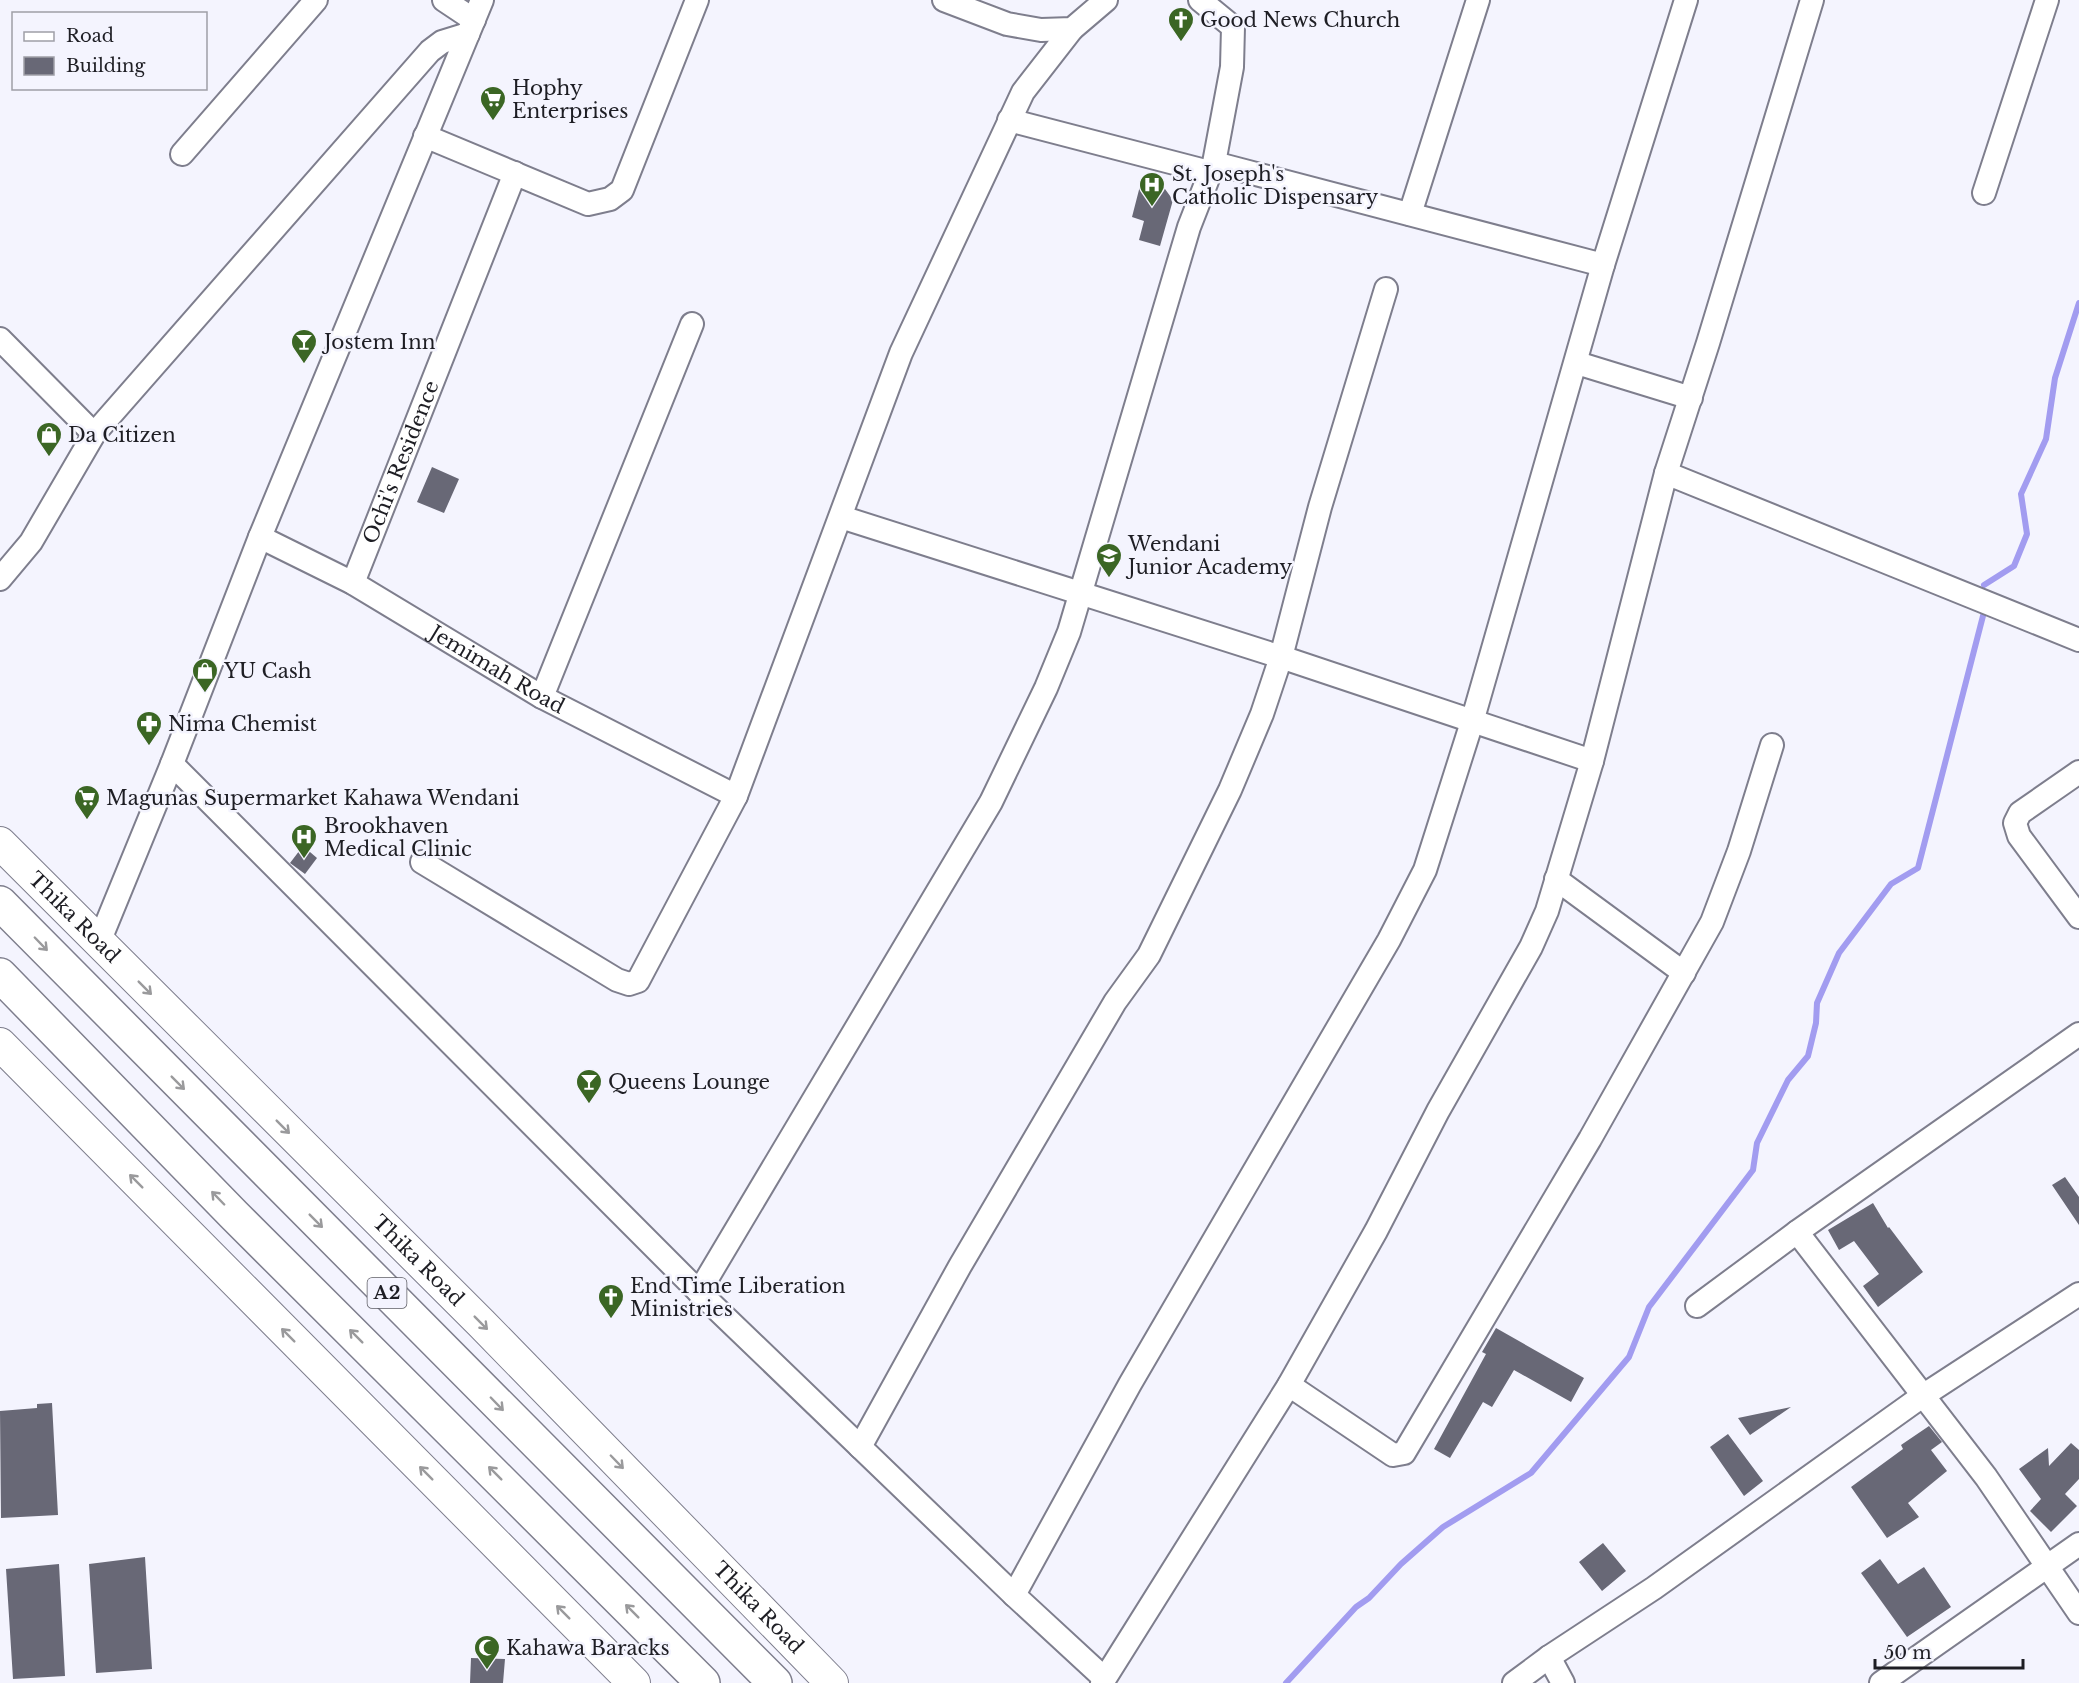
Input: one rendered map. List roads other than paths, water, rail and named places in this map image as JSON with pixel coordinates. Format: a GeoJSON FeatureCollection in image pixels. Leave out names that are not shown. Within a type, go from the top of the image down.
{"type":"FeatureCollection","features":[{"type":"Feature","properties":{"kind":"highway","name":"Thika Road"},"geometry":{"type":"LineString","coordinates":[[0,903],[775,1683]]}},
{"type":"Feature","properties":{"kind":"highway","name":"A2"},"geometry":{"type":"LineString","coordinates":[[0,975],[234,1215],[703,1683]]}},
{"type":"Feature","properties":{"kind":"highway"},"geometry":{"type":"LineString","coordinates":[[0,991],[35,1011]]}},
{"type":"Feature","properties":{"kind":"main road","name":"Thika Road"},"geometry":{"type":"LineString","coordinates":[[0,843],[481,1323],[832,1683]]}},
{"type":"Feature","properties":{"kind":"main road"},"geometry":{"type":"LineString","coordinates":[[0,1044],[634,1683]]}},
{"type":"Feature","properties":{"kind":"street"},"geometry":{"type":"LineString","coordinates":[[182,154],[316,0]]}},
{"type":"Feature","properties":{"kind":"street"},"geometry":{"type":"LineString","coordinates":[[444,0],[474,18]]}},
{"type":"Feature","properties":{"kind":"street"},"geometry":{"type":"LineString","coordinates":[[424,136],[588,204],[610,199],[622,190],[697,0]]}},
{"type":"Feature","properties":{"kind":"street"},"geometry":{"type":"LineString","coordinates":[[944,0],[1006,24],[1041,30],[1072,29]]}},
{"type":"Feature","properties":{"kind":"street"},"geometry":{"type":"LineString","coordinates":[[422,862],[617,980],[629,984],[638,981],[736,796],[901,352],[1009,120],[1023,92],[1072,29],[1106,0]]}},
{"type":"Feature","properties":{"kind":"street"},"geometry":{"type":"LineString","coordinates":[[699,1292],[991,802],[1046,688],[1069,632],[1186,238],[1212,168],[1232,67],[1233,27],[1200,0]]}},
{"type":"Feature","properties":{"kind":"street"},"geometry":{"type":"LineString","coordinates":[[1410,214],[1478,0]]}},
{"type":"Feature","properties":{"kind":"street"},"geometry":{"type":"LineString","coordinates":[[1014,1595],[1130,1384],[1412,898],[1425,870],[1472,722],[1577,363],[1603,265],[1686,0]]}},
{"type":"Feature","properties":{"kind":"street"},"geometry":{"type":"LineString","coordinates":[[172,764],[699,1292],[1103,1681],[1289,1385],[1376,1231],[1438,1111],[1531,947],[1547,911],[1592,760],[1666,472],[1691,398],[1812,0]]}},
{"type":"Feature","properties":{"kind":"street"},"geometry":{"type":"LineString","coordinates":[[1984,193],[2047,0]]}},
{"type":"Feature","properties":{"kind":"street"},"geometry":{"type":"LineString","coordinates":[[99,942],[172,764],[260,537],[474,18]]}},
{"type":"Feature","properties":{"kind":"street"},"geometry":{"type":"LineString","coordinates":[[0,579],[31,542],[94,434],[430,51],[474,18]]}},
{"type":"Feature","properties":{"kind":"street"},"geometry":{"type":"LineString","coordinates":[[1009,120],[1410,214],[1603,265]]}},
{"type":"Feature","properties":{"kind":"street","name":"Ochi's Residence"},"geometry":{"type":"LineString","coordinates":[[352,583],[515,173]]}},
{"type":"Feature","properties":{"kind":"street"},"geometry":{"type":"LineString","coordinates":[[860,1446],[966,1255],[1114,1002],[1149,955],[1230,790],[1262,714],[1281,657],[1320,507],[1386,289]]}},
{"type":"Feature","properties":{"kind":"street"},"geometry":{"type":"LineString","coordinates":[[543,697],[692,324]]}},
{"type":"Feature","properties":{"kind":"street"},"geometry":{"type":"LineString","coordinates":[[0,339],[94,434]]}},
{"type":"Feature","properties":{"kind":"street"},"geometry":{"type":"LineString","coordinates":[[1577,363],[1691,398]]}},
{"type":"Feature","properties":{"kind":"street"},"geometry":{"type":"LineString","coordinates":[[1666,472],[2079,640]]}},
{"type":"Feature","properties":{"kind":"street"},"geometry":{"type":"LineString","coordinates":[[841,517],[1281,657],[1592,760]]}},
{"type":"Feature","properties":{"kind":"street","name":"Jemimah Road"},"geometry":{"type":"LineString","coordinates":[[260,537],[352,583],[543,697],[736,796]]}},
{"type":"Feature","properties":{"kind":"street"},"geometry":{"type":"LineString","coordinates":[[1289,1385],[1393,1455],[1404,1453],[1458,1365],[1712,922],[1739,850],[1772,745]]}},
{"type":"Feature","properties":{"kind":"street"},"geometry":{"type":"LineString","coordinates":[[2079,772],[2020,813],[2015,823],[2019,836],[2079,917]]}},
{"type":"Feature","properties":{"kind":"street"},"geometry":{"type":"LineString","coordinates":[[1556,879],[1684,972]]}},
{"type":"Feature","properties":{"kind":"street"},"geometry":{"type":"LineString","coordinates":[[1697,1306],[1797,1232],[2079,1034]]}},
{"type":"Feature","properties":{"kind":"street"},"geometry":{"type":"LineString","coordinates":[[1797,1232],[1921,1397],[1986,1477],[2079,1613]]}},
{"type":"Feature","properties":{"kind":"street"},"geometry":{"type":"LineString","coordinates":[[1514,1683],[1549,1657],[1654,1588],[1921,1397],[2079,1294]]}},
{"type":"Feature","properties":{"kind":"street"},"geometry":{"type":"LineString","coordinates":[[1881,1683],[2079,1544]]}},
{"type":"Feature","properties":{"kind":"street"},"geometry":{"type":"LineString","coordinates":[[1549,1657],[1563,1683]]}},
{"type":"Feature","properties":{"kind":"waterway"},"geometry":{"type":"LineString","coordinates":[[1984,585],[2014,566],[2027,534],[2021,494],[2046,439],[2055,378],[2079,303]]}},
{"type":"Feature","properties":{"kind":"waterway"},"geometry":{"type":"LineString","coordinates":[[1286,1683],[1356,1607],[1369,1598],[1401,1564],[1443,1527],[1531,1473],[1629,1357],[1649,1307],[1753,1170],[1757,1143],[1788,1080],[1808,1056],[1816,1023],[1817,1003],[1839,953],[1891,884],[1918,868],[1984,612]]}},
{"type":"Feature","properties":{"kind":"place","name":"Good News Church"},"geometry":{"type":"Point","coordinates":[1181,43]}},
{"type":"Feature","properties":{"kind":"place","name":"Hophy Enterprises"},"geometry":{"type":"Point","coordinates":[493,122]}},
{"type":"Feature","properties":{"kind":"place","name":"St. Joseph's Catholic Dispensary"},"geometry":{"type":"Point","coordinates":[1152,208]}},
{"type":"Feature","properties":{"kind":"place","name":"Jostem Inn"},"geometry":{"type":"Point","coordinates":[304,365]}},
{"type":"Feature","properties":{"kind":"place","name":"Da Citizen"},"geometry":{"type":"Point","coordinates":[49,458]}},
{"type":"Feature","properties":{"kind":"place","name":"Wendani Junior Academy"},"geometry":{"type":"Point","coordinates":[1109,579]}},
{"type":"Feature","properties":{"kind":"place","name":"YU Cash"},"geometry":{"type":"Point","coordinates":[205,694]}},
{"type":"Feature","properties":{"kind":"place","name":"Nima Chemist"},"geometry":{"type":"Point","coordinates":[149,747]}},
{"type":"Feature","properties":{"kind":"place","name":"Magunas Supermarket Kahawa Wendani"},"geometry":{"type":"Point","coordinates":[87,821]}},
{"type":"Feature","properties":{"kind":"place","name":"Brookhaven Medical Clinic"},"geometry":{"type":"Point","coordinates":[304,860]}},
{"type":"Feature","properties":{"kind":"place","name":"Queens Lounge"},"geometry":{"type":"Point","coordinates":[589,1105]}},
{"type":"Feature","properties":{"kind":"place","name":"End Time Liberation Ministries"},"geometry":{"type":"Point","coordinates":[611,1320]}},
{"type":"Feature","properties":{"kind":"place","name":"Kahawa Baracks"},"geometry":{"type":"Point","coordinates":[487,1671]}}]}
